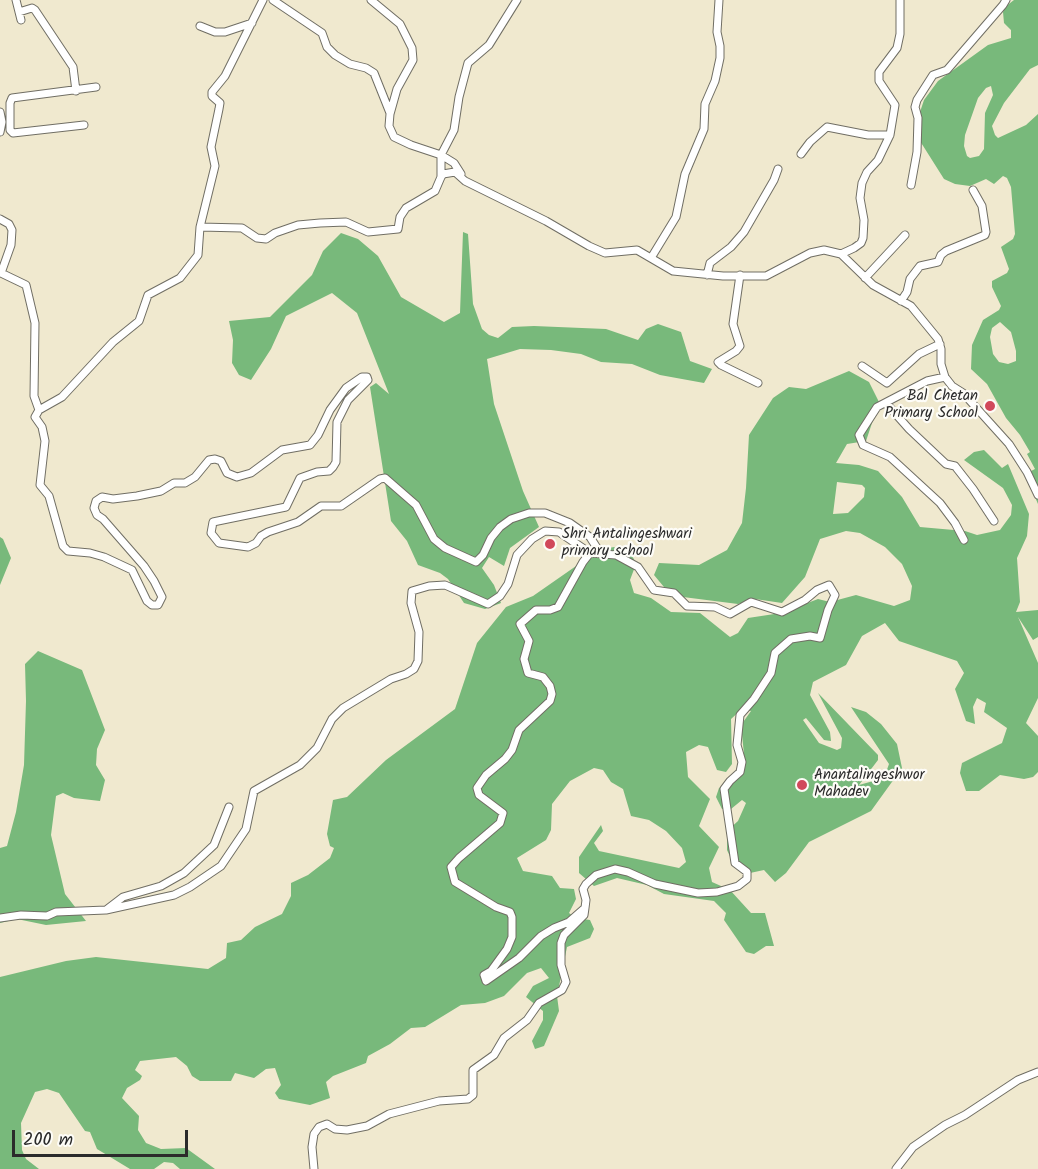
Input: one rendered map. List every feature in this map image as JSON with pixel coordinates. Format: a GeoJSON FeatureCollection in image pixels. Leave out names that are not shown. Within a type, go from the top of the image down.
{"type":"FeatureCollection","features":[{"type":"Feature","properties":{"kind":"street"},"geometry":{"type":"LineString","coordinates":[[16,0],[20,16],[32,8],[35,10],[73,67],[76,91]]}},
{"type":"Feature","properties":{"kind":"street"},"geometry":{"type":"LineString","coordinates":[[273,0],[322,33],[327,46],[334,55],[374,73],[390,114]]}},
{"type":"Feature","properties":{"kind":"street"},"geometry":{"type":"LineString","coordinates":[[371,0],[400,24],[412,48],[413,60],[397,89],[390,114],[389,126],[394,136],[411,145],[441,154],[454,163],[465,181]]}},
{"type":"Feature","properties":{"kind":"street"},"geometry":{"type":"LineString","coordinates":[[200,227],[242,228],[257,238],[266,239],[275,233],[298,225],[320,223],[346,222],[368,232],[398,230],[400,217],[406,208],[435,191],[441,177],[441,154],[454,130],[459,96],[468,63],[489,45],[517,0]]}},
{"type":"Feature","properties":{"kind":"street"},"geometry":{"type":"LineString","coordinates":[[651,258],[676,217],[685,174],[704,129],[705,104],[719,69],[720,46],[717,32],[719,0]]}},
{"type":"Feature","properties":{"kind":"street"},"geometry":{"type":"LineString","coordinates":[[841,254],[861,243],[864,220],[860,198],[862,183],[867,172],[878,160],[890,135],[895,105],[879,81],[879,72],[897,48],[900,34],[900,0]]}},
{"type":"Feature","properties":{"kind":"street"},"geometry":{"type":"LineString","coordinates":[[911,185],[917,152],[918,118],[915,107],[917,100],[933,75],[947,70],[1005,0]]}},
{"type":"Feature","properties":{"kind":"street"},"geometry":{"type":"LineString","coordinates":[[260,2],[225,76],[212,92],[212,96],[220,103],[210,147],[215,166],[200,227],[198,255],[180,278],[148,295],[139,321],[112,342],[62,397],[39,410],[35,417],[42,427],[45,441],[40,485],[49,496],[63,546],[68,551],[104,557],[132,570],[147,601],[158,605],[162,597],[154,581],[144,566],[97,515],[94,508],[96,501],[102,497],[113,499],[161,491],[174,483],[185,483],[195,477],[209,460],[221,461],[227,473],[237,477],[251,473],[282,450],[310,445],[345,388],[367,376],[368,380],[348,400],[337,422],[336,462],[333,467],[329,471],[317,472],[300,478],[286,507],[213,522],[211,533],[219,543],[248,547],[268,532],[298,522],[321,506],[341,506],[380,479],[385,478],[416,505],[434,539],[445,548],[476,562],[483,555],[500,526],[511,519],[529,513],[545,513],[570,523],[590,537],[597,548],[583,562],[558,606],[550,610],[536,610],[520,624],[529,641],[524,659],[528,673],[543,677],[550,686],[552,694],[550,701],[519,730],[512,750],[486,775],[477,788],[478,795],[503,813],[500,823],[451,867],[455,882],[496,907],[510,912],[512,917],[512,937],[496,965],[484,975],[486,981],[519,958],[541,936],[569,922],[585,908]]}},
{"type":"Feature","properties":{"kind":"street"},"geometry":{"type":"LineString","coordinates":[[200,26],[215,32],[225,32],[252,23]]}},
{"type":"Feature","properties":{"kind":"street"},"geometry":{"type":"LineString","coordinates":[[84,125],[13,134],[10,130],[10,103],[12,98],[96,87]]}},
{"type":"Feature","properties":{"kind":"street"},"geometry":{"type":"LineString","coordinates":[[0,112],[2,122],[0,132]]}},
{"type":"Feature","properties":{"kind":"street"},"geometry":{"type":"LineString","coordinates":[[801,154],[810,142],[827,127],[868,135],[890,135]]}},
{"type":"Feature","properties":{"kind":"street"},"geometry":{"type":"LineString","coordinates":[[707,275],[710,263],[744,232],[778,169]]}},
{"type":"Feature","properties":{"kind":"street"},"geometry":{"type":"LineString","coordinates":[[441,177],[443,174],[455,172],[465,181],[605,253],[637,250],[673,271],[707,275],[766,276],[810,253],[824,250],[841,254],[873,285],[911,306],[938,339],[945,377],[952,386],[963,393],[1009,444],[1027,472],[1038,495]]}},
{"type":"Feature","properties":{"kind":"street"},"geometry":{"type":"LineString","coordinates":[[901,301],[907,292],[910,279],[920,266],[938,262],[946,251],[985,235],[987,232],[982,206],[973,190]]}},
{"type":"Feature","properties":{"kind":"street"},"geometry":{"type":"LineString","coordinates":[[0,219],[9,224],[12,234],[11,245],[1,273],[26,285],[35,323],[34,396],[39,410]]}},
{"type":"Feature","properties":{"kind":"street"},"geometry":{"type":"LineString","coordinates":[[865,278],[905,235]]}},
{"type":"Feature","properties":{"kind":"street"},"geometry":{"type":"LineString","coordinates":[[740,275],[733,324],[740,346],[718,362],[720,366],[758,383]]}},
{"type":"Feature","properties":{"kind":"street"},"geometry":{"type":"LineString","coordinates":[[862,366],[887,383],[919,354],[940,344]]}},
{"type":"Feature","properties":{"kind":"street"},"geometry":{"type":"LineString","coordinates":[[945,377],[927,381],[877,407],[859,435],[862,445],[890,457],[940,502],[964,540]]}},
{"type":"Feature","properties":{"kind":"street"},"geometry":{"type":"LineString","coordinates":[[886,403],[945,464],[956,466],[994,521]]}},
{"type":"Feature","properties":{"kind":"street"},"geometry":{"type":"LineString","coordinates":[[0,918],[106,910],[165,898],[190,887],[213,872],[221,866],[246,829],[254,791],[300,765],[317,748],[332,719],[343,708],[391,679],[414,669],[418,661],[419,632],[411,603],[412,591],[429,586],[445,585],[488,604],[500,596],[508,584],[517,555],[532,539],[545,531],[559,532],[590,553],[616,555],[638,567],[654,590],[674,593],[687,606],[715,607],[730,614],[751,602],[782,612],[829,585],[835,595],[828,609],[820,638],[810,636],[791,639],[775,653],[771,673],[740,715],[737,745],[742,762],[740,772],[724,789],[735,863],[747,872],[747,879],[738,886],[717,892],[698,893],[655,884],[615,869],[596,875],[583,889],[586,900],[584,915],[564,935],[561,943],[561,965],[566,982],[562,990],[539,1003],[527,1020],[504,1038],[494,1055],[473,1070],[473,1095],[468,1099],[439,1101],[389,1114],[367,1126],[346,1130],[335,1129],[327,1124],[319,1127],[314,1134],[312,1147],[314,1169]]}},
{"type":"Feature","properties":{"kind":"street"},"geometry":{"type":"LineString","coordinates":[[106,910],[123,897],[161,886],[184,873],[214,845],[229,807]]}},
{"type":"Feature","properties":{"kind":"street"},"geometry":{"type":"LineString","coordinates":[[896,1169],[914,1147],[945,1125],[965,1115],[1018,1080],[1038,1072]]}},
{"type":"Feature","properties":{"kind":"green space"},"geometry":{"type":"Polygon","coordinates":[[[1014,0],[1038,0],[1038,65],[1030,69],[1004,103],[992,126],[998,138],[1026,125],[1038,114],[1038,504],[1025,474],[1035,469],[1027,454],[1030,452],[1006,418],[987,384],[971,369],[972,345],[983,320],[999,310],[1001,306],[992,287],[992,281],[1007,273],[1009,269],[1001,247],[1013,239],[1015,234],[1011,187],[1007,178],[1003,176],[994,184],[986,179],[970,186],[955,184],[944,179],[920,141],[919,115],[924,100],[938,81],[988,45],[1011,38],[1011,30],[1004,23],[1005,7],[1014,0]],[[991,86],[986,88],[978,98],[965,135],[964,146],[970,158],[979,156],[984,149],[985,113],[993,95],[991,86]],[[1000,322],[992,328],[990,337],[993,354],[999,362],[1008,364],[1016,361],[1016,351],[1011,332],[1000,322]]]}},
{"type":"Feature","properties":{"kind":"green space"},"geometry":{"type":"Polygon","coordinates":[[[463,232],[468,234],[473,304],[482,329],[489,335],[498,338],[512,327],[534,326],[606,329],[638,340],[646,329],[658,324],[681,332],[690,361],[712,369],[704,383],[660,375],[632,364],[601,362],[581,354],[551,350],[520,349],[487,359],[494,404],[523,491],[539,527],[510,548],[504,566],[489,557],[482,568],[494,585],[501,603],[485,609],[464,603],[448,579],[440,573],[418,565],[407,541],[391,521],[370,387],[376,383],[389,394],[357,313],[332,293],[286,316],[271,349],[251,380],[239,375],[232,363],[233,340],[229,321],[270,317],[312,275],[323,251],[341,233],[358,239],[378,256],[401,297],[444,322],[460,313],[463,232]]]}},
{"type":"Feature","properties":{"kind":"green space"},"geometry":{"type":"Polygon","coordinates":[[[849,371],[869,382],[879,402],[866,441],[847,444],[836,463],[859,465],[878,471],[902,497],[920,527],[965,531],[977,535],[1000,530],[1011,515],[1012,505],[1003,488],[964,460],[974,452],[984,450],[1002,468],[1008,464],[1029,514],[1027,536],[1017,558],[1020,602],[1016,612],[1038,610],[1038,637],[1033,640],[1018,617],[1038,663],[1038,698],[1026,723],[1038,736],[1038,772],[1033,777],[1024,779],[1000,775],[979,791],[966,791],[960,773],[962,763],[1002,743],[1007,728],[984,712],[986,703],[977,698],[973,707],[975,724],[966,721],[955,689],[964,673],[957,661],[899,641],[885,623],[862,636],[846,665],[813,682],[810,695],[830,732],[831,741],[824,740],[806,718],[803,720],[819,743],[837,750],[841,748],[842,738],[818,693],[878,755],[878,760],[859,785],[884,778],[889,764],[851,707],[866,712],[881,724],[897,744],[902,768],[871,811],[809,842],[786,873],[775,882],[764,870],[750,873],[733,863],[727,850],[727,831],[738,821],[746,803],[742,800],[731,809],[722,809],[716,797],[719,788],[739,775],[744,754],[741,725],[751,711],[742,709],[731,719],[732,764],[726,772],[717,770],[708,747],[699,745],[686,752],[688,777],[710,799],[699,826],[719,847],[709,868],[712,882],[730,890],[751,913],[765,913],[774,946],[766,946],[754,954],[746,952],[724,920],[726,913],[714,901],[664,894],[647,885],[617,878],[594,886],[579,873],[579,857],[601,825],[603,831],[594,843],[599,851],[679,868],[686,862],[682,848],[666,831],[649,820],[631,816],[623,789],[611,782],[603,770],[594,768],[570,781],[552,804],[551,830],[546,840],[517,858],[523,871],[552,876],[560,888],[574,889],[576,899],[569,913],[576,918],[590,920],[594,929],[590,938],[567,947],[557,996],[559,1011],[544,1046],[535,1049],[532,1041],[543,1020],[543,1011],[526,997],[533,986],[549,978],[541,968],[527,973],[504,996],[485,1003],[461,1005],[425,1027],[411,1028],[390,1044],[368,1056],[366,1063],[333,1076],[326,1082],[330,1098],[310,1105],[279,1099],[275,1093],[281,1085],[275,1068],[266,1069],[254,1078],[235,1073],[231,1081],[200,1081],[192,1076],[187,1066],[176,1057],[140,1061],[135,1070],[142,1076],[140,1080],[127,1088],[122,1098],[139,1116],[138,1130],[146,1143],[161,1149],[186,1148],[215,1169],[180,1169],[173,1163],[164,1162],[154,1169],[130,1169],[97,1149],[90,1132],[85,1131],[59,1093],[47,1089],[35,1092],[21,1123],[22,1150],[26,1159],[39,1169],[0,1169],[0,977],[66,961],[96,957],[208,969],[226,958],[227,943],[241,940],[255,927],[282,914],[291,896],[291,883],[308,875],[330,858],[334,848],[330,846],[327,834],[333,800],[347,797],[386,760],[455,709],[477,643],[506,607],[533,596],[599,550],[614,547],[632,555],[636,564],[630,580],[634,593],[651,598],[671,612],[700,613],[730,637],[738,633],[748,618],[781,613],[818,599],[830,602],[856,595],[894,606],[910,600],[912,586],[902,564],[885,547],[860,533],[846,531],[820,539],[805,577],[782,603],[755,599],[738,604],[683,597],[664,587],[654,575],[659,563],[699,565],[727,550],[742,523],[749,435],[773,398],[789,387],[806,389],[849,371]],[[837,482],[833,514],[848,513],[864,497],[865,488],[862,485],[837,482]]]}},
{"type":"Feature","properties":{"kind":"green space"},"geometry":{"type":"Polygon","coordinates":[[[0,537],[11,558],[0,585],[0,537]]]}},
{"type":"Feature","properties":{"kind":"green space"},"geometry":{"type":"Polygon","coordinates":[[[38,651],[82,670],[105,730],[97,749],[96,765],[105,780],[100,801],[74,798],[63,793],[56,796],[51,835],[65,894],[86,921],[46,925],[17,919],[0,923],[0,848],[7,846],[16,812],[24,765],[25,664],[38,651]]]}},
{"type":"Feature","properties":{"kind":"place","name":"Bal Chetan Primary School"},"geometry":{"type":"Point","coordinates":[990,406]}},
{"type":"Feature","properties":{"kind":"place","name":"Shri Antalingeshwari primary school"},"geometry":{"type":"Point","coordinates":[550,544]}},
{"type":"Feature","properties":{"kind":"place","name":"Anantalingeshwor Mahadev"},"geometry":{"type":"Point","coordinates":[802,785]}}]}
